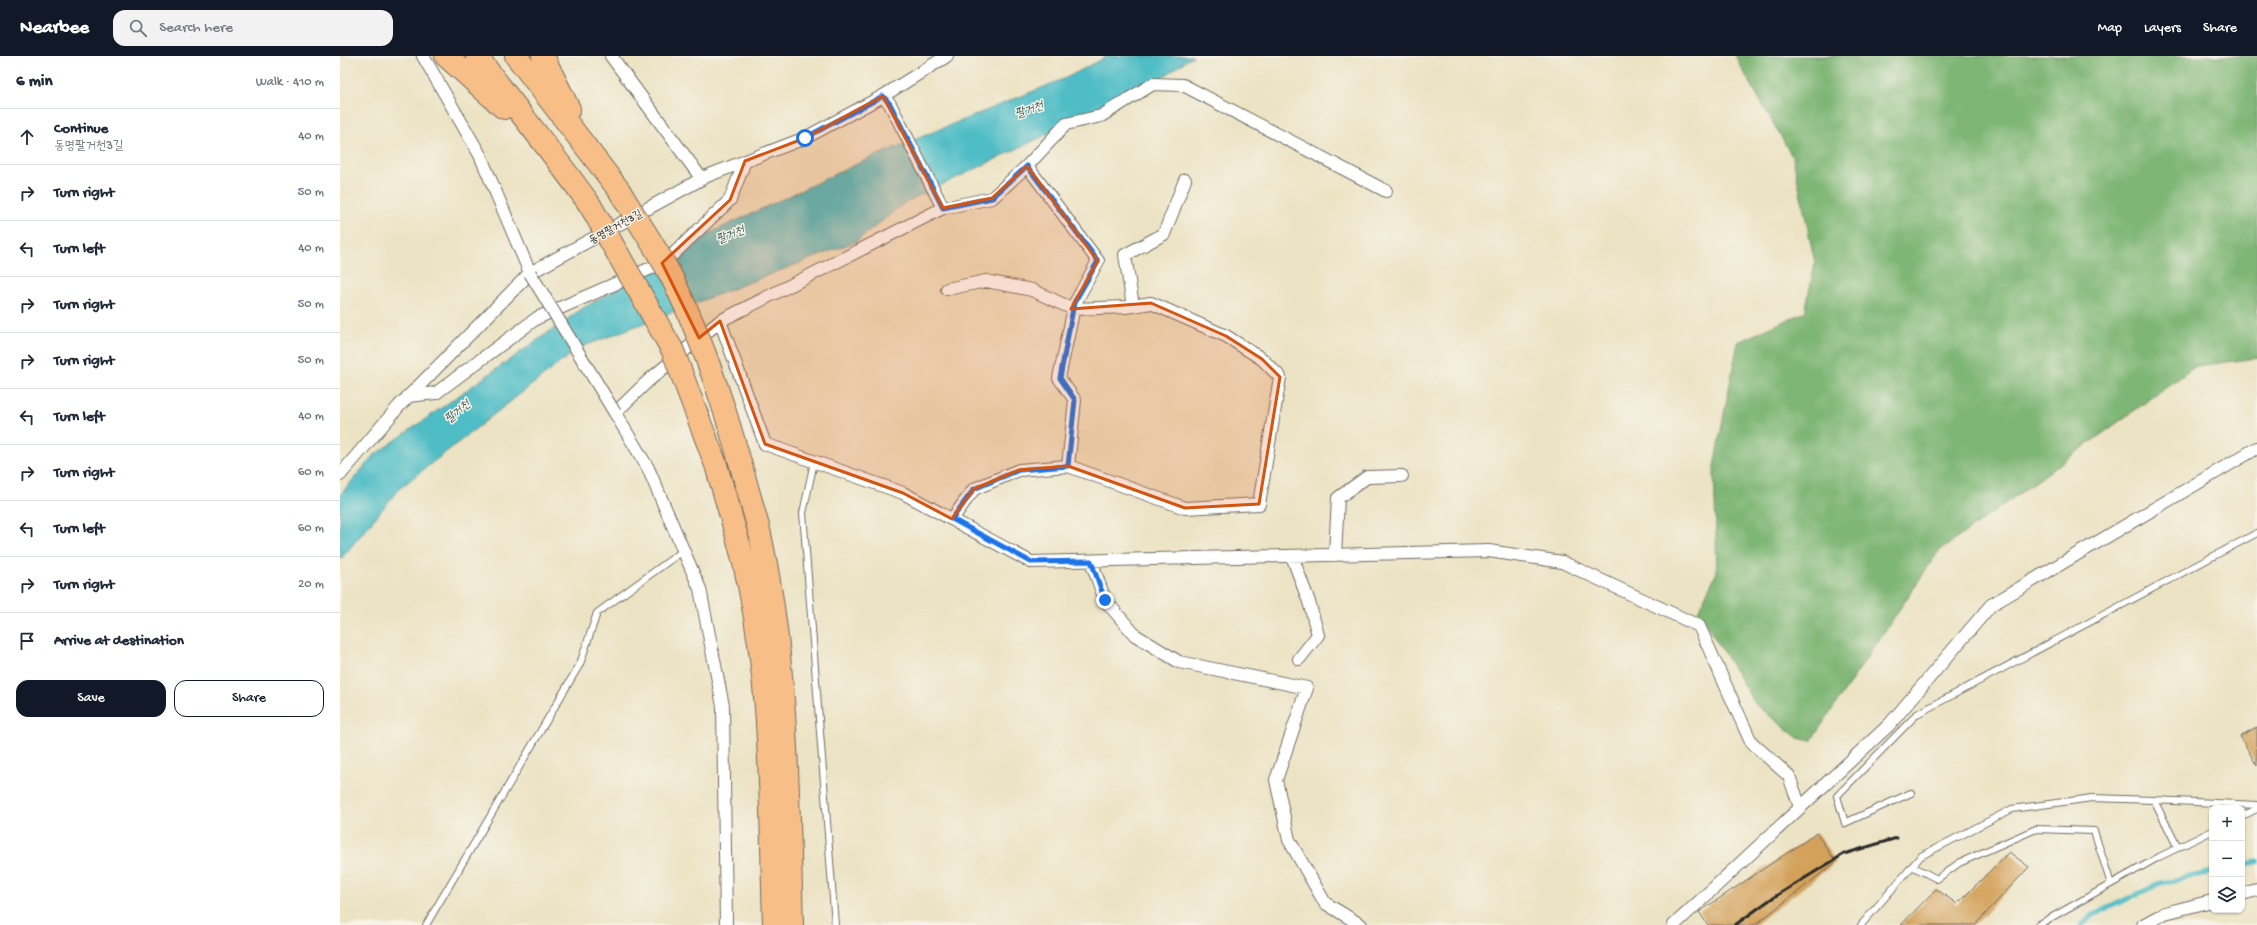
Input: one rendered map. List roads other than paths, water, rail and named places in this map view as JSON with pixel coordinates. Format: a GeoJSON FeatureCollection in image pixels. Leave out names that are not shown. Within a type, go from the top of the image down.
{"type":"FeatureCollection","features":[{"type":"Feature","properties":{"kind":"highway"},"geometry":{"type":"LineString","coordinates":[[446,56],[554,154]]}},
{"type":"Feature","properties":{"kind":"highway"},"geometry":{"type":"LineString","coordinates":[[477,56],[518,112],[554,154],[590,205],[672,351],[714,458],[740,544],[761,660],[768,726],[774,925]]}},
{"type":"Feature","properties":{"kind":"highway"},"geometry":{"type":"LineString","coordinates":[[516,56],[619,190],[674,282],[709,361],[736,447],[759,530],[768,571],[784,709],[792,925]]}},
{"type":"Feature","properties":{"kind":"highway"},"geometry":{"type":"LineString","coordinates":[[543,56],[588,148]]}},
{"type":"Feature","properties":{"kind":"street"},"geometry":{"type":"LineString","coordinates":[[423,56],[480,155],[530,273],[648,468],[700,590],[723,706],[726,925]]}},
{"type":"Feature","properties":{"kind":"street"},"geometry":{"type":"LineString","coordinates":[[611,56],[702,179]]}},
{"type":"Feature","properties":{"kind":"street","name":"동명팔거천3길"},"geometry":{"type":"LineString","coordinates":[[340,475],[408,396],[530,273],[702,179],[805,138],[887,100],[903,84],[947,56]]}},
{"type":"Feature","properties":{"kind":"street"},"geometry":{"type":"LineString","coordinates":[[615,413],[648,381],[720,321],[943,208],[992,198],[1027,166],[1066,124],[1101,116],[1153,84],[1183,85],[1386,191]]}},
{"type":"Feature","properties":{"kind":"street"},"geometry":{"type":"LineString","coordinates":[[887,100],[943,208]]}},
{"type":"Feature","properties":{"kind":"street"},"geometry":{"type":"LineString","coordinates":[[408,396],[436,393],[537,318],[665,262],[730,200],[745,161]]}},
{"type":"Feature","properties":{"kind":"street"},"geometry":{"type":"LineString","coordinates":[[1027,166],[1098,261],[1074,303],[1060,378],[1075,400],[1068,466]]}},
{"type":"Feature","properties":{"kind":"street"},"geometry":{"type":"LineString","coordinates":[[1133,306],[1125,255],[1164,234],[1185,180]]}},
{"type":"Feature","properties":{"kind":"street"},"geometry":{"type":"LineString","coordinates":[[947,289],[986,281],[1032,290],[1073,309],[1133,306],[1151,303],[1226,336],[1262,359],[1280,377],[1259,504],[1184,508],[1068,466],[1019,470],[974,489],[952,519]]}},
{"type":"Feature","properties":{"kind":"street"},"geometry":{"type":"LineString","coordinates":[[720,321],[765,444],[903,493],[1031,562],[1489,551],[1562,562],[1699,626],[1751,742],[1789,776],[1800,807]]}},
{"type":"Feature","properties":{"kind":"street"},"geometry":{"type":"LineString","coordinates":[[1674,925],[1889,725],[1991,605],[2257,448]]}},
{"type":"Feature","properties":{"kind":"street"},"geometry":{"type":"LineString","coordinates":[[1335,555],[1338,498],[1367,477],[1402,476]]}},
{"type":"Feature","properties":{"kind":"street"},"geometry":{"type":"LineString","coordinates":[[1292,556],[1310,602],[1318,635],[1299,659]]}},
{"type":"Feature","properties":{"kind":"street"},"geometry":{"type":"LineString","coordinates":[[1091,561],[1105,600],[1135,635],[1179,662],[1306,688],[1276,780],[1288,840],[1325,904],[1361,925]]}},
{"type":"Feature","properties":{"kind":"street"},"geometry":{"type":"LineString","coordinates":[[2245,893],[2257,890]]}},
{"type":"Feature","properties":{"kind":"street"},"geometry":{"type":"LineString","coordinates":[[2143,925],[2165,913],[2209,902]]}},
{"type":"Feature","properties":{"kind":"lane"},"geometry":{"type":"LineString","coordinates":[[814,462],[803,513],[835,925]]}},
{"type":"Feature","properties":{"kind":"lane"},"geometry":{"type":"LineString","coordinates":[[1911,793],[1845,823],[1837,796],[1917,714],[2257,533]]}},
{"type":"Feature","properties":{"kind":"lane"},"geometry":{"type":"LineString","coordinates":[[426,925],[580,664],[597,612],[684,550]]}},
{"type":"Feature","properties":{"kind":"lane"},"geometry":{"type":"LineString","coordinates":[[1861,925],[1921,856],[2012,809],[2092,798],[2257,804]]}},
{"type":"Feature","properties":{"kind":"lane"},"geometry":{"type":"LineString","coordinates":[[2154,800],[2178,848]]}},
{"type":"Feature","properties":{"kind":"lane"},"geometry":{"type":"LineString","coordinates":[[2245,815],[2257,809]]}},
{"type":"Feature","properties":{"kind":"lane"},"geometry":{"type":"LineString","coordinates":[[1912,866],[1937,879],[1959,863],[2036,829],[2094,831],[2111,884]]}},
{"type":"Feature","properties":{"kind":"lane"},"geometry":{"type":"LineString","coordinates":[[2038,925],[2111,884],[2209,832]]}},
{"type":"Feature","properties":{"kind":"water","name":"팔거천"},"geometry":{"type":"Polygon","coordinates":[[[1108,56],[1193,56],[1153,84],[906,202],[857,241],[579,348],[400,488],[340,560],[340,495],[373,456],[583,308],[665,262],[693,241],[872,157],[1068,77],[1108,56]]]}},
{"type":"Feature","properties":{"kind":"waterway"},"geometry":{"type":"LineString","coordinates":[[2245,864],[2257,862]]}},
{"type":"Feature","properties":{"kind":"waterway"},"geometry":{"type":"LineString","coordinates":[[2082,925],[2093,915],[2161,883],[2209,873]]}},
{"type":"Feature","properties":{"kind":"railway"},"geometry":{"type":"LineString","coordinates":[[1735,925],[1771,899],[1844,854],[1897,838]]}}]}
